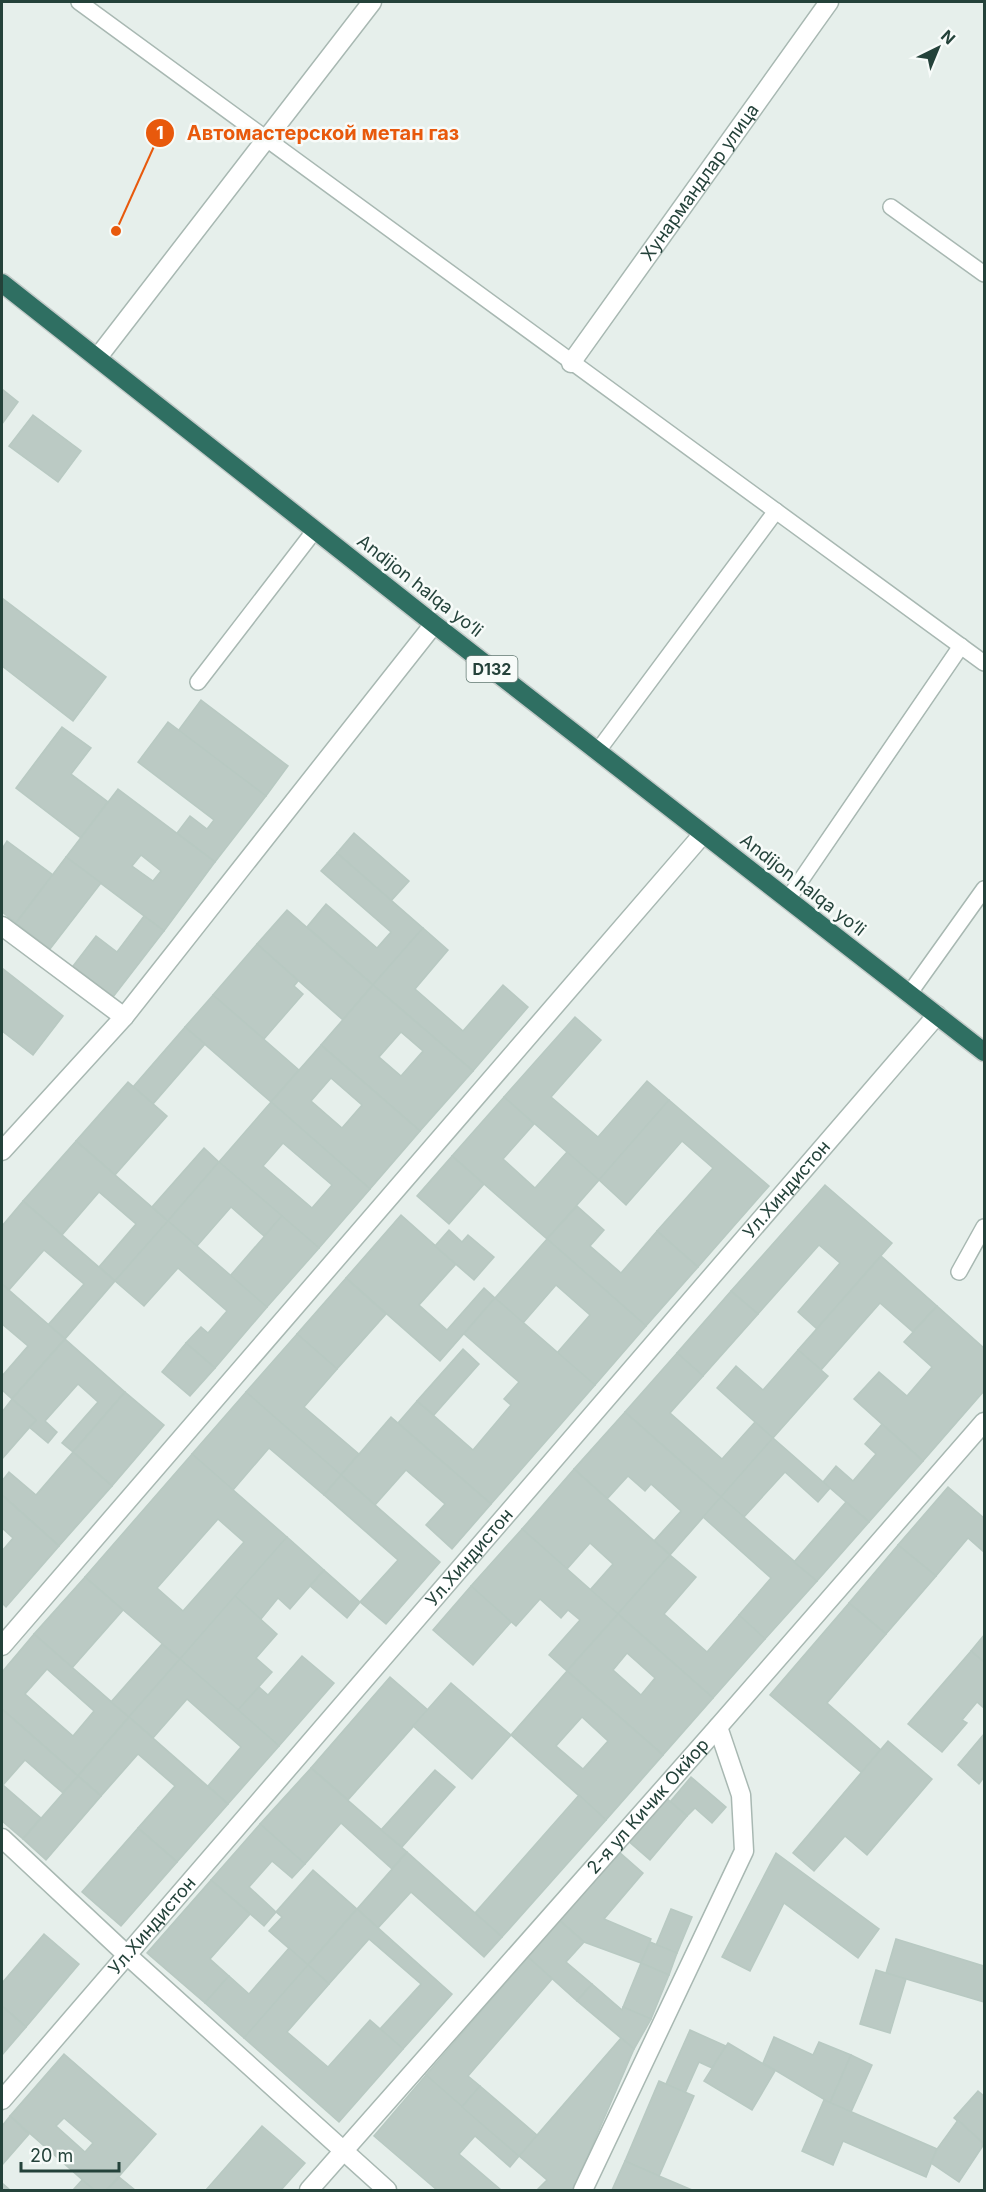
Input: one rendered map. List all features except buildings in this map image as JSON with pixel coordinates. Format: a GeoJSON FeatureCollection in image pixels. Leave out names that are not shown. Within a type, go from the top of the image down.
{"type":"FeatureCollection","features":[{"type":"Feature","properties":{"kind":"highway","name":"Andijon halqa yo‘li"},"geometry":{"type":"LineString","coordinates":[[2,283],[597,752],[984,1052]]}},
{"type":"Feature","properties":{"kind":"street"},"geometry":{"type":"LineString","coordinates":[[98,357],[372,2]]}},
{"type":"Feature","properties":{"kind":"street","name":"Хунармандлар улица"},"geometry":{"type":"LineString","coordinates":[[571,363],[829,2]]}},
{"type":"Feature","properties":{"kind":"street"},"geometry":{"type":"LineString","coordinates":[[2,1151],[124,1017],[434,624]]}},
{"type":"Feature","properties":{"kind":"street"},"geometry":{"type":"LineString","coordinates":[[2,1646],[703,834]]}},
{"type":"Feature","properties":{"kind":"street"},"geometry":{"type":"LineString","coordinates":[[2,926],[124,1017]]}},
{"type":"Feature","properties":{"kind":"street","name":"Ул.Хиндистон"},"geometry":{"type":"LineString","coordinates":[[2,2100],[937,1015]]}},
{"type":"Feature","properties":{"kind":"street","name":"2-я ул Кичик Окйор"},"geometry":{"type":"LineString","coordinates":[[309,2190],[984,1422]]}},
{"type":"Feature","properties":{"kind":"street"},"geometry":{"type":"LineString","coordinates":[[583,2190],[744,1851],[741,1795],[718,1727]]}},
{"type":"Feature","properties":{"kind":"street"},"geometry":{"type":"LineString","coordinates":[[2,1838],[127,1955],[387,2190]]}},
{"type":"Feature","properties":{"kind":"lane"},"geometry":{"type":"LineString","coordinates":[[79,2],[984,663]]}},
{"type":"Feature","properties":{"kind":"lane"},"geometry":{"type":"LineString","coordinates":[[891,207],[984,274]]}},
{"type":"Feature","properties":{"kind":"lane"},"geometry":{"type":"LineString","coordinates":[[597,752],[776,511]]}},
{"type":"Feature","properties":{"kind":"lane"},"geometry":{"type":"LineString","coordinates":[[198,682],[315,530]]}},
{"type":"Feature","properties":{"kind":"lane"},"geometry":{"type":"LineString","coordinates":[[788,899],[961,646]]}},
{"type":"Feature","properties":{"kind":"lane"},"geometry":{"type":"LineString","coordinates":[[909,994],[984,889]]}},
{"type":"Feature","properties":{"kind":"lane"},"geometry":{"type":"LineString","coordinates":[[959,1272],[984,1227]]}},
{"type":"Feature","properties":{"kind":"place","name":"Автомастерской метан газ"},"geometry":{"type":"Point","coordinates":[116,231]}}]}
